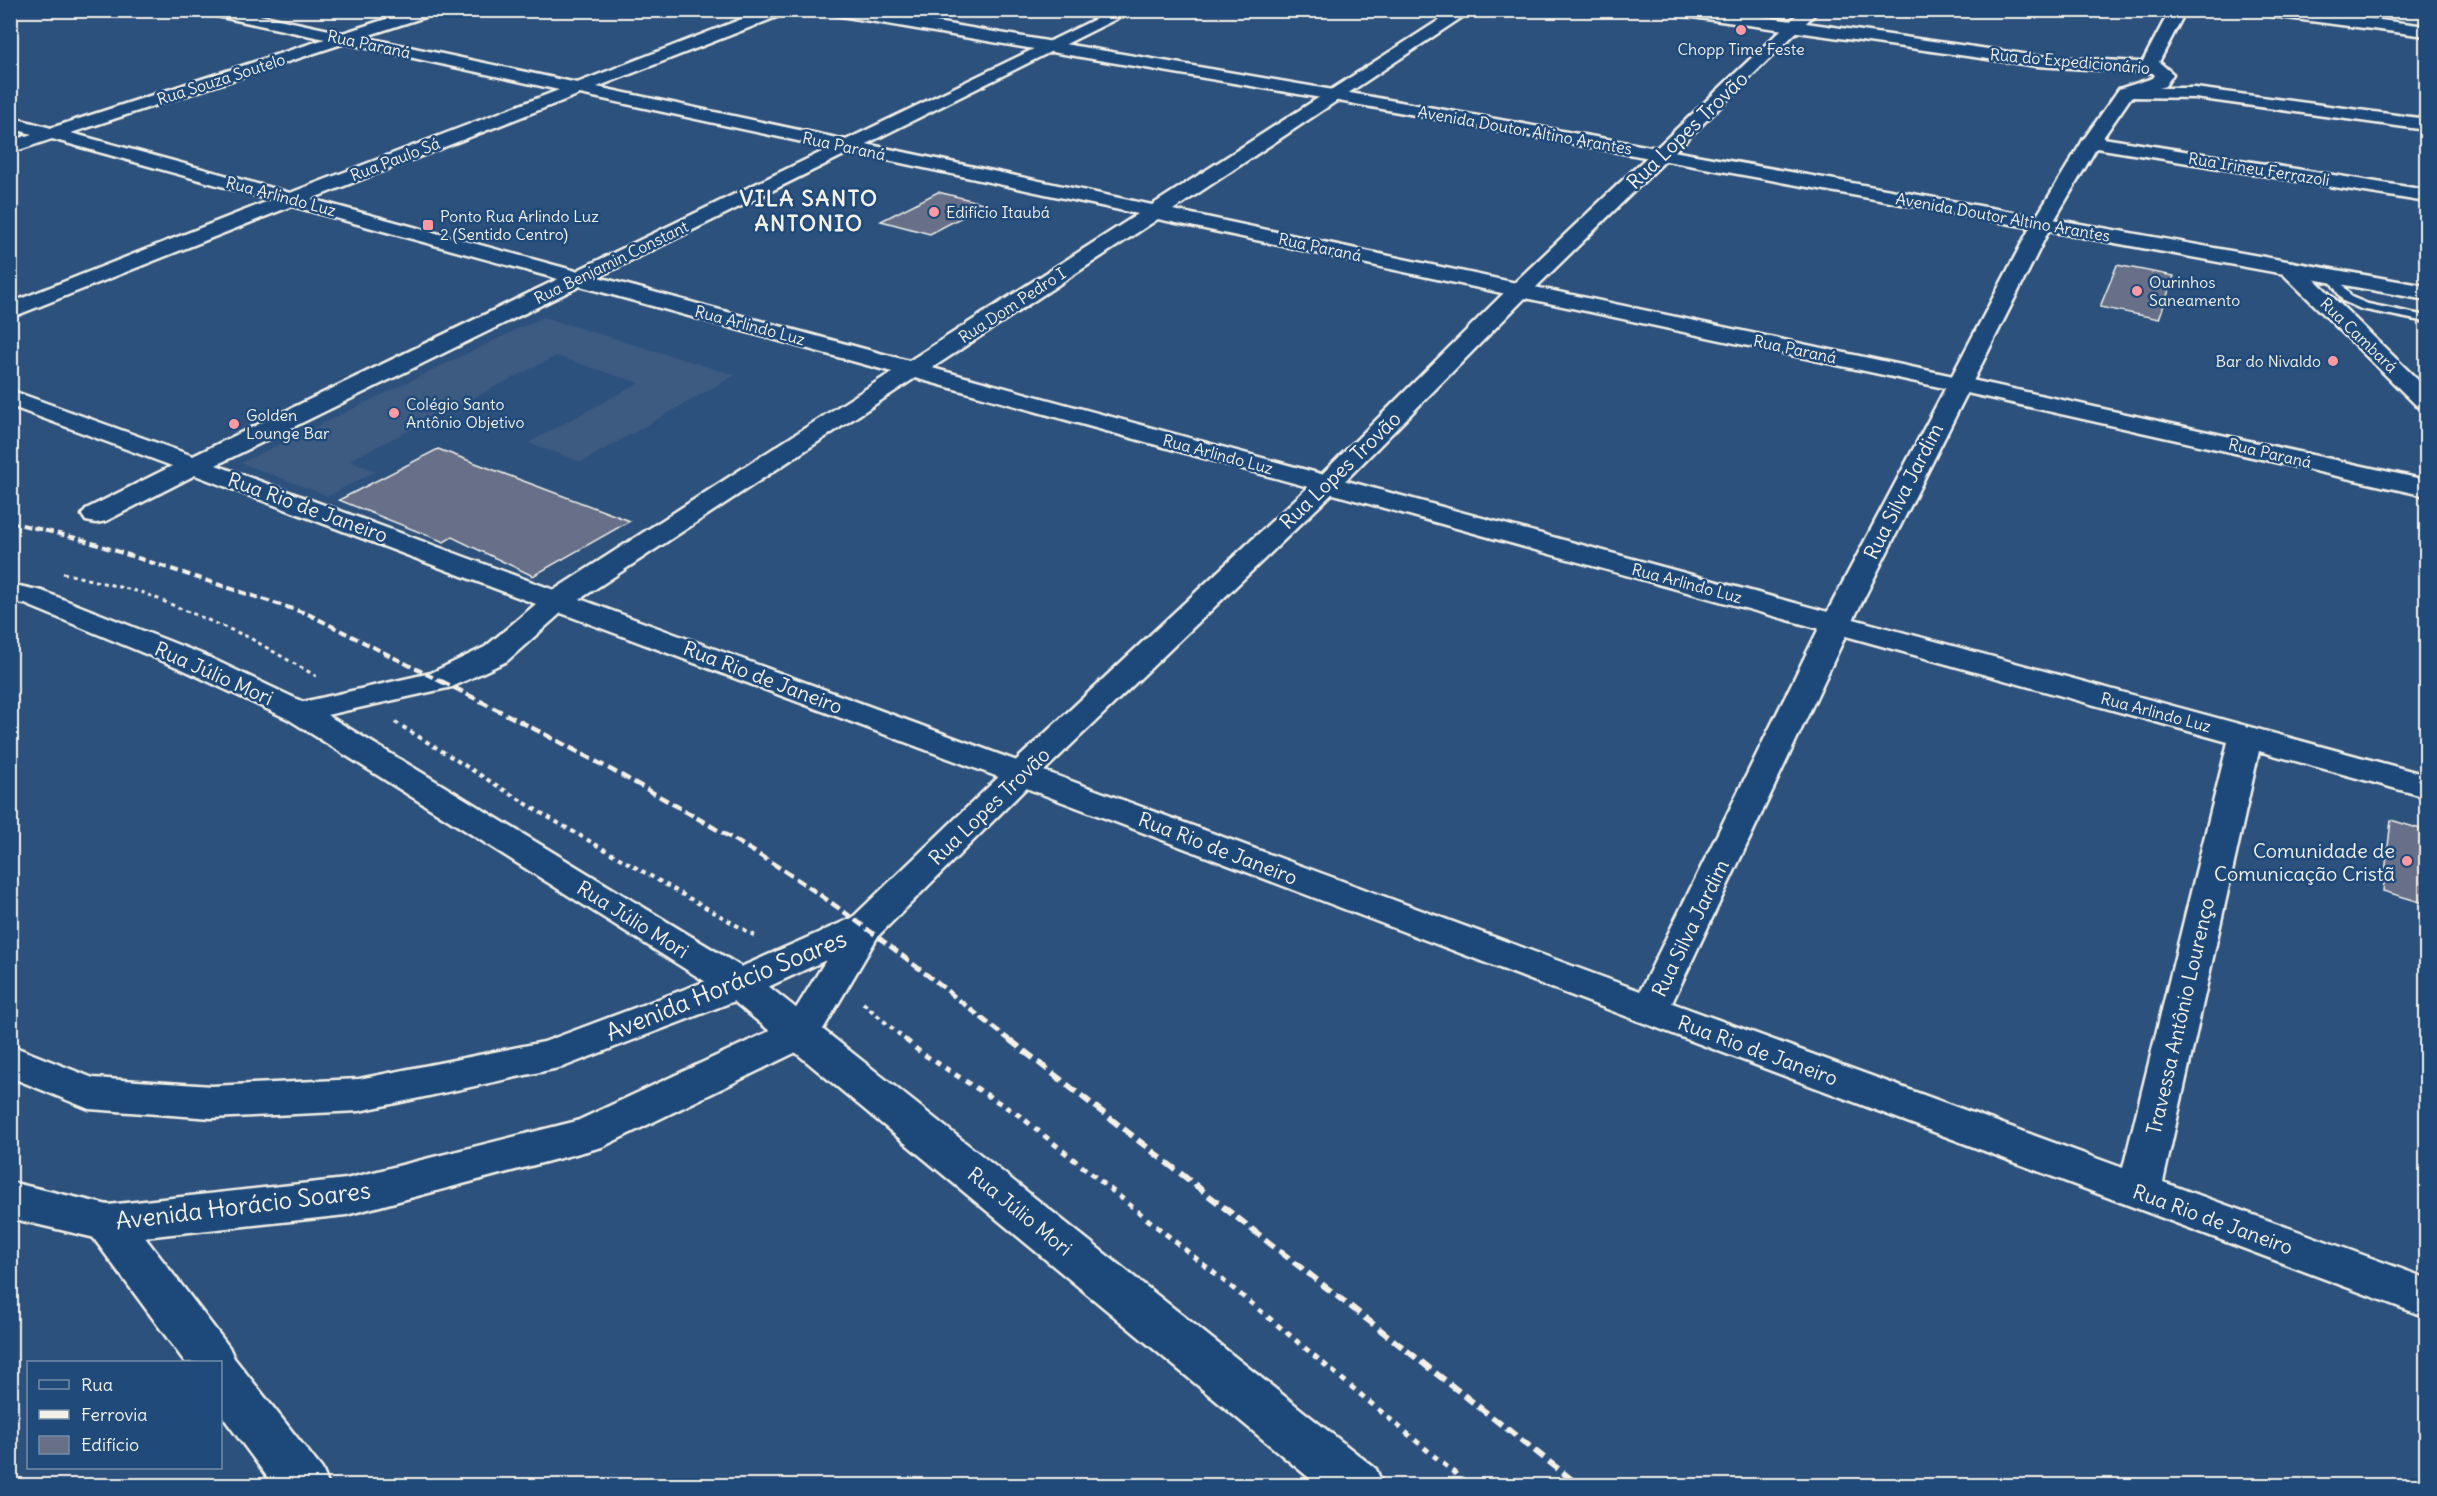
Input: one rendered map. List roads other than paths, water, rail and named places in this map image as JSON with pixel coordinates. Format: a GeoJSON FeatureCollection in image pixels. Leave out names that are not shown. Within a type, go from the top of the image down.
{"type":"FeatureCollection","features":[{"type":"Feature","properties":{"kind":"street","name":"Rua Paraná"},"geometry":{"type":"LineString","coordinates":[[212,10],[1958,384],[2427,488]]}},
{"type":"Feature","properties":{"kind":"street","name":"Rua Souza Soutelo"},"geometry":{"type":"LineString","coordinates":[[10,147],[431,10]]}},
{"type":"Feature","properties":{"kind":"street","name":"Rua Paulo Sá"},"geometry":{"type":"LineString","coordinates":[[10,311],[781,10]]}},
{"type":"Feature","properties":{"kind":"street","name":"Avenida Doutor Altino Arantes"},"geometry":{"type":"LineString","coordinates":[[835,10],[1333,95],[2427,293]]}},
{"type":"Feature","properties":{"kind":"street","name":"Rua Benjamin Constant"},"geometry":{"type":"LineString","coordinates":[[96,515],[1127,10]]}},
{"type":"Feature","properties":{"kind":"street","name":"Rua Dom Pedro I"},"geometry":{"type":"LineString","coordinates":[[299,712],[441,680],[496,654],[558,600],[1466,10]]}},
{"type":"Feature","properties":{"kind":"street","name":"Rua do Expedicionário"},"geometry":{"type":"LineString","coordinates":[[1678,10],[1803,19],[2037,61],[2155,68],[2183,75],[2427,110]]}},
{"type":"Feature","properties":{"kind":"street"},"geometry":{"type":"LineString","coordinates":[[2037,61],[2092,72],[2114,79],[2125,93],[2159,82],[2164,74],[2150,63],[2178,10]]}},
{"type":"Feature","properties":{"kind":"street"},"geometry":{"type":"LineString","coordinates":[[2264,10],[2427,32]]}},
{"type":"Feature","properties":{"kind":"street","name":"Rua Lopes Trovão"},"geometry":{"type":"LineString","coordinates":[[865,927],[1021,774],[1327,484],[1520,290],[1803,19]]}},
{"type":"Feature","properties":{"kind":"street","name":"Rua do Expedicionário"},"geometry":{"type":"LineString","coordinates":[[2125,93],[2195,93],[2427,124]]}},
{"type":"Feature","properties":{"kind":"street","name":"Rua Silva Jardim"},"geometry":{"type":"LineString","coordinates":[[1650,1010],[1836,624],[1958,384],[2043,224],[2091,142],[2125,93]]}},
{"type":"Feature","properties":{"kind":"street"},"geometry":{"type":"LineString","coordinates":[[2303,108],[2314,100],[2336,97]]}},
{"type":"Feature","properties":{"kind":"street","name":"Rua Arlindo Luz"},"geometry":{"type":"LineString","coordinates":[[10,122],[2427,786]]}},
{"type":"Feature","properties":{"kind":"street","name":"Rua Irineu Ferrazoli"},"geometry":{"type":"LineString","coordinates":[[2091,142],[2427,196]]}},
{"type":"Feature","properties":{"kind":"street","name":"Rua Cambará"},"geometry":{"type":"LineString","coordinates":[[2291,269],[2427,401]]}},
{"type":"Feature","properties":{"kind":"street","name":"Rua Rio de Janeiro"},"geometry":{"type":"LineString","coordinates":[[10,397],[2427,1298]]}},
{"type":"Feature","properties":{"kind":"street","name":"Rua Júlio Mori"},"geometry":{"type":"LineString","coordinates":[[18,598],[193,662],[299,712],[739,984],[1358,1485]]}},
{"type":"Feature","properties":{"kind":"street","name":"Travessa Antônio Lourenço"},"geometry":{"type":"LineString","coordinates":[[2139,1191],[2246,736]]}},
{"type":"Feature","properties":{"kind":"street","name":"Avenida Horácio Soares"},"geometry":{"type":"LineString","coordinates":[[10,1060],[89,1093],[212,1102],[359,1095],[549,1056],[739,984],[865,927]]}},
{"type":"Feature","properties":{"kind":"street","name":"Avenida Horácio Soares"},"geometry":{"type":"LineString","coordinates":[[10,1200],[108,1223],[346,1197],[587,1135],[801,1033],[865,927]]}},
{"type":"Feature","properties":{"kind":"street"},"geometry":{"type":"LineString","coordinates":[[108,1223],[211,1361]]}},
{"type":"Feature","properties":{"kind":"street"},"geometry":{"type":"LineString","coordinates":[[222,1377],[304,1485]]}},
{"type":"Feature","properties":{"kind":"lane"},"geometry":{"type":"LineString","coordinates":[[2332,276],[2348,299],[2365,307],[2427,319]]}},
{"type":"Feature","properties":{"kind":"railway"},"geometry":{"type":"LineString","coordinates":[[10,522],[80,539],[308,614],[444,683]]}},
{"type":"Feature","properties":{"kind":"railway"},"geometry":{"type":"LineString","coordinates":[[441,681],[650,791],[772,863],[864,927],[1012,1042]]}},
{"type":"Feature","properties":{"kind":"railway"},"geometry":{"type":"LineString","coordinates":[[1010,1040],[1580,1486]]}},
{"type":"Feature","properties":{"kind":"place","name":"Chopp Time Feste"},"geometry":{"type":"Point","coordinates":[1741,30]}},
{"type":"Feature","properties":{"kind":"place","name":"Edifício Itaubá"},"geometry":{"type":"Point","coordinates":[934,212]}},
{"type":"Feature","properties":{"kind":"place","name":"Ponto Rua Arlindo Luz 2 (Sentido Centro)"},"geometry":{"type":"Point","coordinates":[428,225]}},
{"type":"Feature","properties":{"kind":"place","name":"Ourinhos Saneamento"},"geometry":{"type":"Point","coordinates":[2137,291]}},
{"type":"Feature","properties":{"kind":"place","name":"Bar do Nivaldo"},"geometry":{"type":"Point","coordinates":[2333,361]}},
{"type":"Feature","properties":{"kind":"place","name":"Colégio Santo Antônio Objetivo"},"geometry":{"type":"Point","coordinates":[394,413]}},
{"type":"Feature","properties":{"kind":"place","name":"Golden Lounge Bar"},"geometry":{"type":"Point","coordinates":[234,424]}},
{"type":"Feature","properties":{"kind":"place","name":"Comunidade de Comunicação Cristã"},"geometry":{"type":"Point","coordinates":[2407,861]}},
{"type":"Feature","properties":{"kind":"district","name":"VILA SANTO ANTONIO"},"geometry":{"type":"Point","coordinates":[809,210]}}]}
